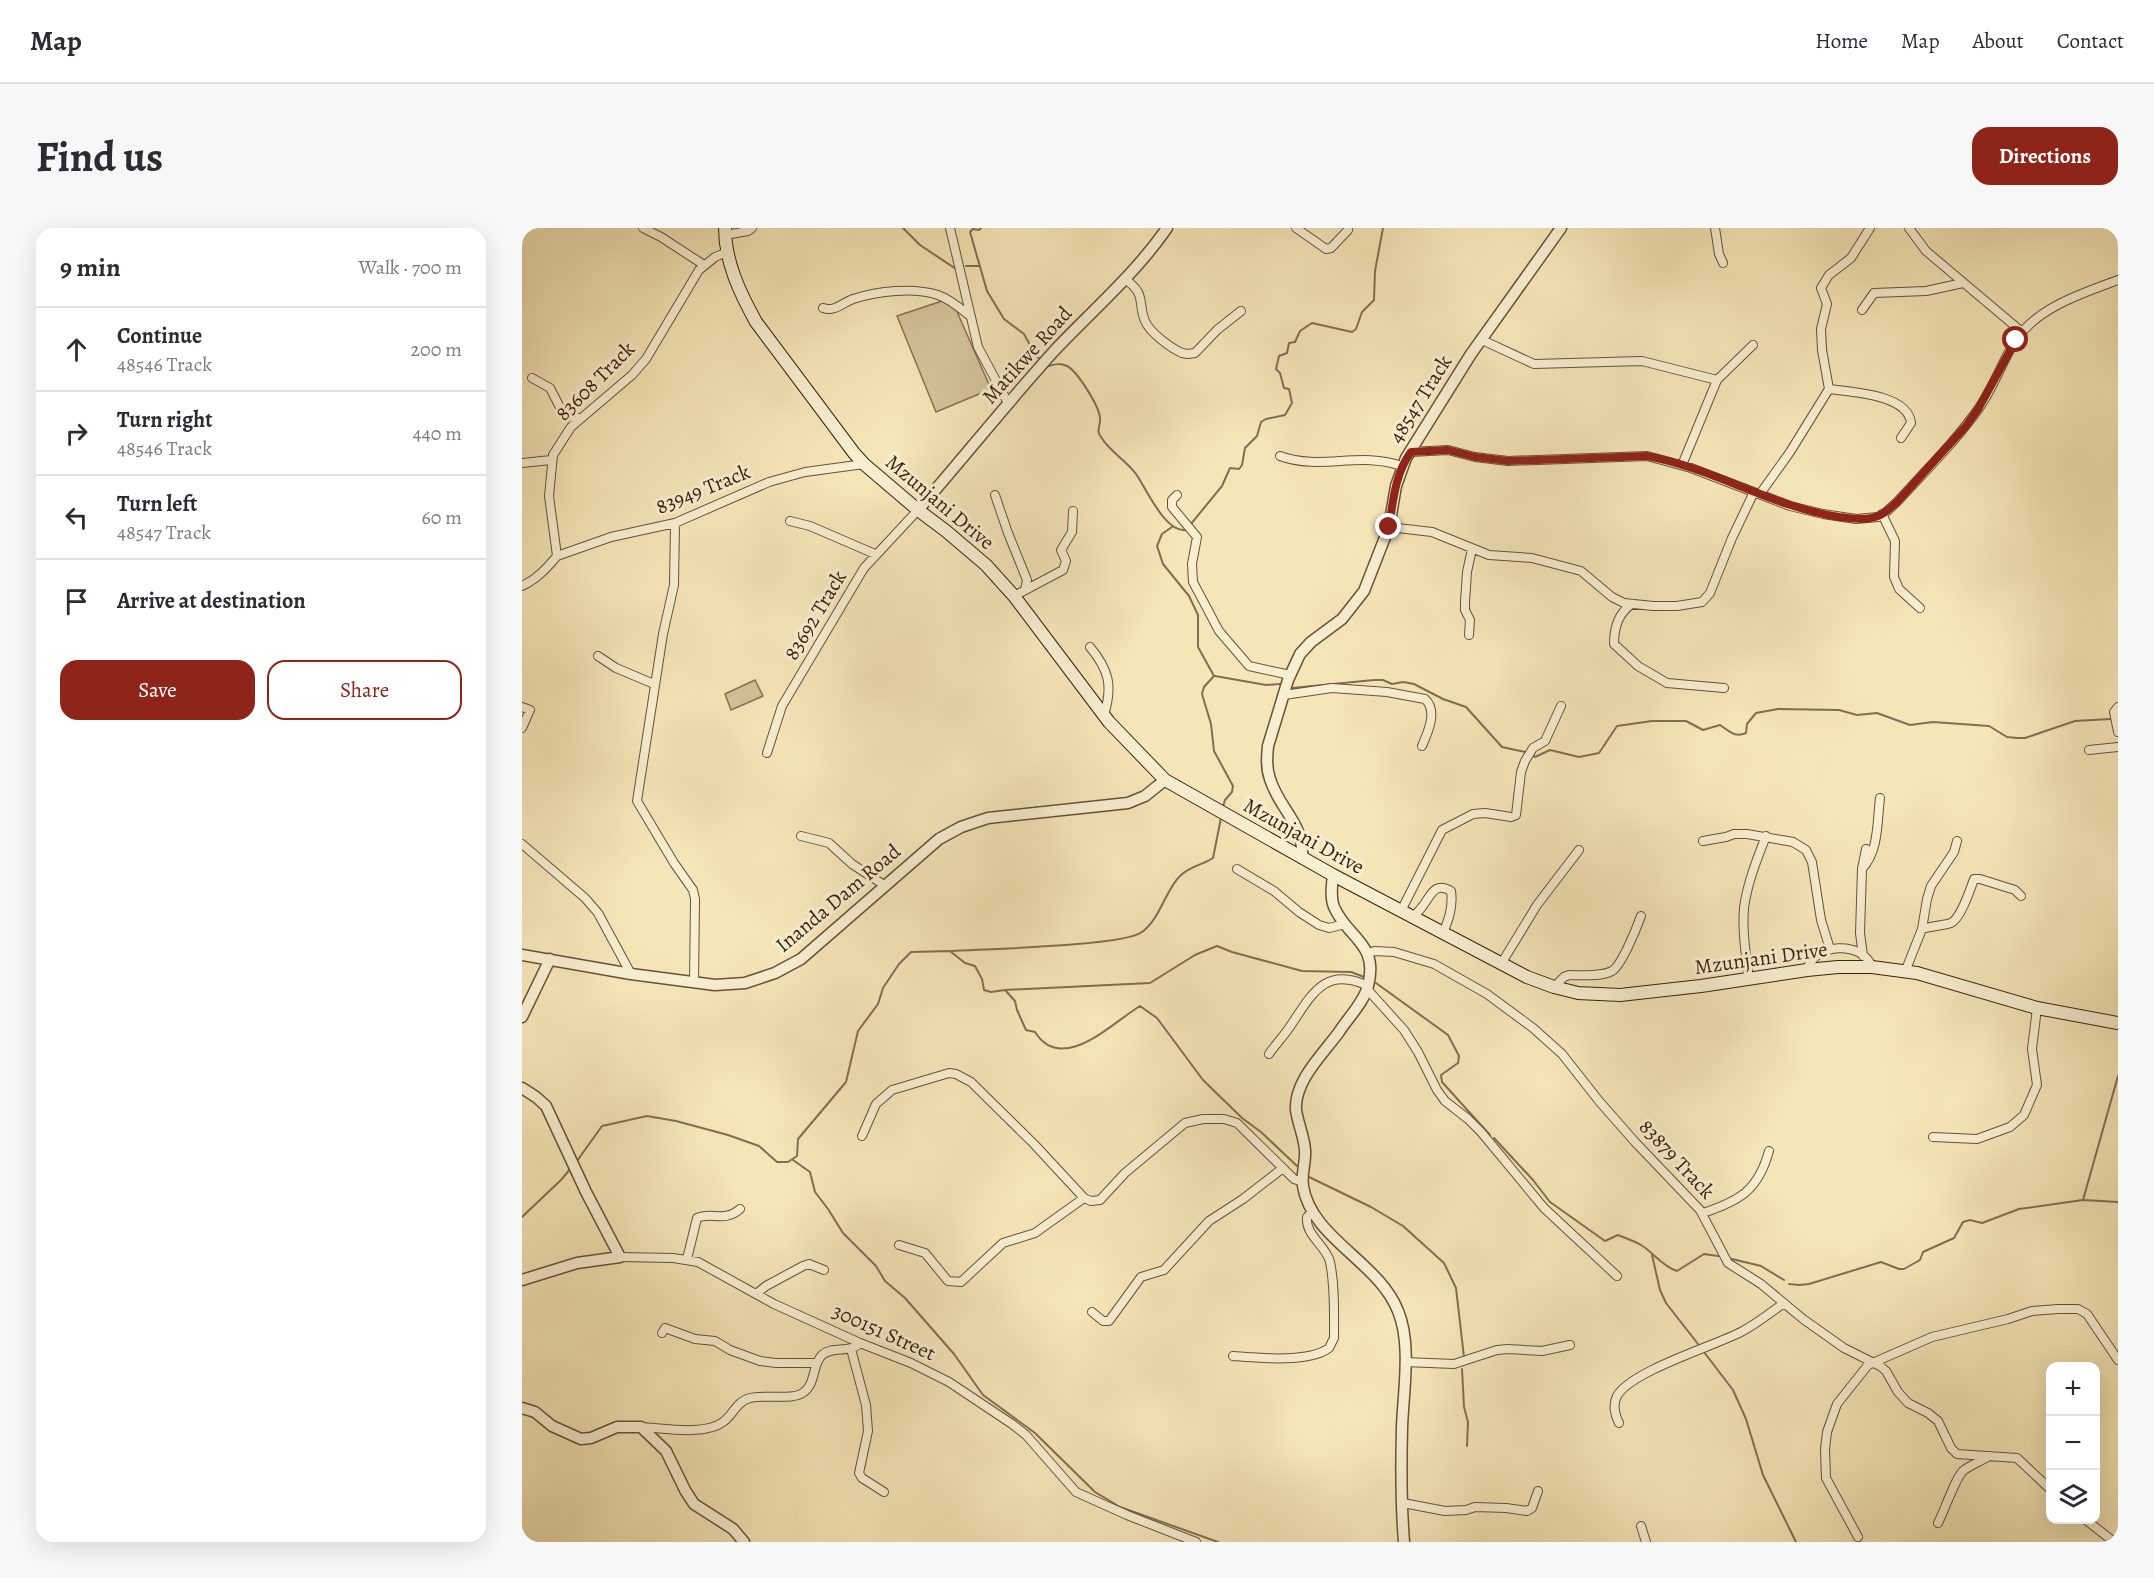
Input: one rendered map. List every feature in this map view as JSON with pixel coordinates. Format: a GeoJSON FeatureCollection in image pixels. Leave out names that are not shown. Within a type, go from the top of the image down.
{"type":"FeatureCollection","features":[{"type":"Feature","properties":{"kind":"main road","name":"Mzunjani Drive"},"geometry":{"type":"LineString","coordinates":[[725,232],[727,252],[744,301],[756,322],[864,464],[1020,593],[1104,716],[1165,780],[1245,827],[1442,934],[1501,964],[1554,987],[1591,994],[1620,995],[1807,970],[1872,967],[1928,976],[2037,1008],[2118,1022]]}},
{"type":"Feature","properties":{"kind":"street"},"geometry":{"type":"LineString","coordinates":[[643,228],[704,265]]}},
{"type":"Feature","properties":{"kind":"street"},"geometry":{"type":"LineString","coordinates":[[725,232],[748,231],[752,228]]}},
{"type":"Feature","properties":{"kind":"street"},"geometry":{"type":"LineString","coordinates":[[940,228],[950,229],[970,316],[983,359],[1008,402]]}},
{"type":"Feature","properties":{"kind":"street","name":"Matikwe Road"},"geometry":{"type":"LineString","coordinates":[[918,510],[1008,402],[1125,279],[1167,228]]}},
{"type":"Feature","properties":{"kind":"street"},"geometry":{"type":"LineString","coordinates":[[1296,228],[1326,249],[1331,248],[1348,230]]}},
{"type":"Feature","properties":{"kind":"street","name":"48547 Track"},"geometry":{"type":"LineString","coordinates":[[1302,858],[1301,836],[1275,793],[1268,771],[1268,746],[1290,675],[1300,654],[1311,642],[1342,619],[1364,591],[1389,527],[1394,494],[1402,466],[1458,374],[1561,228]]}},
{"type":"Feature","properties":{"kind":"street"},"geometry":{"type":"LineString","coordinates":[[1715,228],[1719,254],[1723,263]]}},
{"type":"Feature","properties":{"kind":"street"},"geometry":{"type":"LineString","coordinates":[[1389,527],[1432,532],[1498,557],[1532,558],[1581,571],[1616,600],[1632,604],[1665,607],[1692,604],[1706,599],[1757,493],[1790,452],[1829,389],[1821,329],[1827,304],[1821,288],[1829,275],[1851,258],[1870,228]]}},
{"type":"Feature","properties":{"kind":"street"},"geometry":{"type":"LineString","coordinates":[[1909,228],[1926,251],[2022,332]]}},
{"type":"Feature","properties":{"kind":"street","name":"83608 Track"},"geometry":{"type":"LineString","coordinates":[[551,460],[579,418],[632,375],[646,359],[699,270],[715,257],[727,252]]}},
{"type":"Feature","properties":{"kind":"street"},"geometry":{"type":"LineString","coordinates":[[1125,279],[1139,292],[1145,320],[1149,327],[1182,353],[1195,353],[1217,330],[1241,311]]}},
{"type":"Feature","properties":{"kind":"street"},"geometry":{"type":"LineString","coordinates":[[1411,452],[1448,450],[1508,461],[1647,456],[1682,465],[1790,506],[1823,514],[1868,519],[1882,514],[1897,502],[1966,426],[1988,395],[2007,356],[2022,332],[2059,305],[2118,280]]}},
{"type":"Feature","properties":{"kind":"street"},"geometry":{"type":"LineString","coordinates":[[1862,310],[1874,293],[1926,291],[1964,283]]}},
{"type":"Feature","properties":{"kind":"street"},"geometry":{"type":"LineString","coordinates":[[823,308],[835,309],[846,302],[872,294],[912,292],[937,295],[970,316]]}},
{"type":"Feature","properties":{"kind":"street"},"geometry":{"type":"LineString","coordinates":[[1482,339],[1534,364],[1642,362],[1717,380]]}},
{"type":"Feature","properties":{"kind":"street"},"geometry":{"type":"LineString","coordinates":[[1682,465],[1717,380],[1753,345]]}},
{"type":"Feature","properties":{"kind":"street"},"geometry":{"type":"LineString","coordinates":[[532,378],[547,384],[565,417],[579,418]]}},
{"type":"Feature","properties":{"kind":"street"},"geometry":{"type":"LineString","coordinates":[[1829,389],[1873,394],[1904,408],[1910,414],[1911,423],[1901,438]]}},
{"type":"Feature","properties":{"kind":"street"},"geometry":{"type":"LineString","coordinates":[[1280,456],[1295,462],[1310,463],[1378,459],[1402,466]]}},
{"type":"Feature","properties":{"kind":"street"},"geometry":{"type":"LineString","coordinates":[[522,463],[551,460],[549,495],[557,556],[545,571],[522,586]]}},
{"type":"Feature","properties":{"kind":"street","name":"83949 Track"},"geometry":{"type":"LineString","coordinates":[[557,556],[611,537],[675,522],[769,482],[805,472],[864,464]]}},
{"type":"Feature","properties":{"kind":"street"},"geometry":{"type":"LineString","coordinates":[[995,495],[1027,580],[1020,593]]}},
{"type":"Feature","properties":{"kind":"street"},"geometry":{"type":"LineString","coordinates":[[1177,495],[1172,500],[1172,507],[1194,531],[1198,540],[1192,564],[1193,582],[1219,631],[1249,666],[1290,675]]}},
{"type":"Feature","properties":{"kind":"street","name":"83692 Track"},"geometry":{"type":"LineString","coordinates":[[767,753],[782,706],[864,568],[918,510]]}},
{"type":"Feature","properties":{"kind":"street"},"geometry":{"type":"LineString","coordinates":[[1020,593],[1057,575],[1065,568],[1066,561],[1061,550],[1072,532],[1072,511]]}},
{"type":"Feature","properties":{"kind":"street"},"geometry":{"type":"LineString","coordinates":[[1882,514],[1894,541],[1894,577],[1899,589],[1920,608]]}},
{"type":"Feature","properties":{"kind":"street"},"geometry":{"type":"LineString","coordinates":[[790,521],[810,526],[875,554]]}},
{"type":"Feature","properties":{"kind":"street"},"geometry":{"type":"LineString","coordinates":[[675,522],[674,585],[654,684],[638,801],[674,863],[693,890],[695,899],[694,983]]}},
{"type":"Feature","properties":{"kind":"street"},"geometry":{"type":"LineString","coordinates":[[1469,635],[1470,620],[1465,602],[1467,572],[1472,549]]}},
{"type":"Feature","properties":{"kind":"street"},"geometry":{"type":"LineString","coordinates":[[1632,604],[1626,608],[1616,626],[1614,644],[1619,651],[1638,666],[1670,684],[1724,688]]}},
{"type":"Feature","properties":{"kind":"street"},"geometry":{"type":"LineString","coordinates":[[1090,646],[1103,662],[1109,679],[1108,701],[1104,716]]}},
{"type":"Feature","properties":{"kind":"street"},"geometry":{"type":"LineString","coordinates":[[598,656],[616,668],[654,684]]}},
{"type":"Feature","properties":{"kind":"street"},"geometry":{"type":"LineString","coordinates":[[1284,695],[1332,688],[1350,688],[1425,699],[1432,711],[1422,746]]}},
{"type":"Feature","properties":{"kind":"street"},"geometry":{"type":"LineString","coordinates":[[1401,911],[1442,830],[1473,814],[1511,818],[1516,815],[1521,772],[1525,761],[1533,748],[1545,741],[1561,706]]}},
{"type":"Feature","properties":{"kind":"street"},"geometry":{"type":"LineString","coordinates":[[522,707],[530,710],[522,728]]}},
{"type":"Feature","properties":{"kind":"street"},"geometry":{"type":"LineString","coordinates":[[2118,707],[2114,715],[2118,732]]}},
{"type":"Feature","properties":{"kind":"street"},"geometry":{"type":"LineString","coordinates":[[2089,750],[2118,746]]}},
{"type":"Feature","properties":{"kind":"street","name":"Inanda Dam Road"},"geometry":{"type":"LineString","coordinates":[[522,955],[694,983],[715,985],[745,983],[775,974],[801,958],[939,839],[961,827],[988,818],[1128,803],[1145,796],[1165,780]]}},
{"type":"Feature","properties":{"kind":"street"},"geometry":{"type":"LineString","coordinates":[[1862,869],[1874,850],[1880,798]]}},
{"type":"Feature","properties":{"kind":"street"},"geometry":{"type":"LineString","coordinates":[[1703,841],[1734,834],[1766,836],[1800,845],[1810,855],[1821,920],[1830,949]]}},
{"type":"Feature","properties":{"kind":"street"},"geometry":{"type":"LineString","coordinates":[[801,836],[824,840],[852,864],[884,885]]}},
{"type":"Feature","properties":{"kind":"street"},"geometry":{"type":"LineString","coordinates":[[1749,979],[1745,949],[1744,908],[1756,862],[1766,836]]}},
{"type":"Feature","properties":{"kind":"street"},"geometry":{"type":"LineString","coordinates":[[1905,972],[1922,929],[1931,886],[1954,852],[1957,841]]}},
{"type":"Feature","properties":{"kind":"street"},"geometry":{"type":"LineString","coordinates":[[522,844],[598,913],[631,974]]}},
{"type":"Feature","properties":{"kind":"street"},"geometry":{"type":"LineString","coordinates":[[1863,956],[1860,933],[1862,869],[1866,849]]}},
{"type":"Feature","properties":{"kind":"street"},"geometry":{"type":"LineString","coordinates":[[1501,964],[1537,905],[1579,850]]}},
{"type":"Feature","properties":{"kind":"street"},"geometry":{"type":"LineString","coordinates":[[1237,869],[1274,891],[1319,925],[1329,928],[1345,924]]}},
{"type":"Feature","properties":{"kind":"street"},"geometry":{"type":"LineString","coordinates":[[1333,875],[1333,903],[1345,924],[1368,954],[1370,965],[1367,988],[1302,1082],[1298,1093],[1296,1109],[1305,1152],[1303,1182],[1306,1198],[1319,1221],[1383,1284],[1392,1297],[1401,1318],[1405,1344],[1402,1441],[1404,1542]]}},
{"type":"Feature","properties":{"kind":"street"},"geometry":{"type":"LineString","coordinates":[[1922,929],[1935,924],[1949,924],[1957,919],[1974,879],[2015,890],[2021,896]]}},
{"type":"Feature","properties":{"kind":"street"},"geometry":{"type":"LineString","coordinates":[[1412,918],[1422,908],[1433,890],[1448,889],[1451,891],[1451,899],[1448,921],[1442,934]]}},
{"type":"Feature","properties":{"kind":"street"},"geometry":{"type":"LineString","coordinates":[[1554,987],[1569,975],[1605,973],[1614,969],[1633,939],[1641,916]]}},
{"type":"Feature","properties":{"kind":"street"},"geometry":{"type":"LineString","coordinates":[[1807,970],[1813,960],[1830,949],[1845,948],[1854,950],[1863,956],[1872,967]]}},
{"type":"Feature","properties":{"kind":"street","name":"83879 Track"},"geometry":{"type":"LineString","coordinates":[[1368,954],[1374,951],[1394,952],[1434,964],[1487,994],[1514,1013],[1562,1054],[1629,1135],[1703,1213],[1722,1256],[1728,1263],[1761,1284],[1838,1344],[1886,1371],[1898,1392],[1908,1403],[1938,1420],[1953,1451],[1961,1456],[1990,1455]]}},
{"type":"Feature","properties":{"kind":"street"},"geometry":{"type":"LineString","coordinates":[[522,1017],[550,959]]}},
{"type":"Feature","properties":{"kind":"street"},"geometry":{"type":"LineString","coordinates":[[1269,1053],[1303,1006],[1323,984],[1345,978],[1367,988],[1404,1030],[1445,1101],[1468,1119],[1544,1208],[1617,1276]]}},
{"type":"Feature","properties":{"kind":"street"},"geometry":{"type":"LineString","coordinates":[[1933,1137],[1977,1139],[2010,1126],[2024,1115],[2037,1085],[2031,1049],[2037,1008]]}},
{"type":"Feature","properties":{"kind":"street"},"geometry":{"type":"LineString","coordinates":[[862,1136],[876,1104],[892,1090],[949,1073],[957,1074],[971,1083],[1034,1144],[1084,1198],[1091,1201],[1100,1200],[1135,1164],[1185,1123],[1195,1120],[1224,1119],[1237,1123],[1294,1179],[1303,1182]]}},
{"type":"Feature","properties":{"kind":"street"},"geometry":{"type":"LineString","coordinates":[[522,1088],[546,1106],[586,1192],[620,1257]]}},
{"type":"Feature","properties":{"kind":"street"},"geometry":{"type":"LineString","coordinates":[[1703,1213],[1737,1200],[1743,1195],[1758,1178],[1769,1151]]}},
{"type":"Feature","properties":{"kind":"street"},"geometry":{"type":"LineString","coordinates":[[1092,1312],[1103,1321],[1109,1321],[1141,1277],[1164,1270],[1209,1221],[1243,1199],[1283,1168]]}},
{"type":"Feature","properties":{"kind":"street"},"geometry":{"type":"LineString","coordinates":[[899,1245],[925,1253],[948,1281],[961,1282],[1003,1243],[1035,1233],[1084,1198]]}},
{"type":"Feature","properties":{"kind":"street"},"geometry":{"type":"LineString","coordinates":[[687,1259],[697,1218],[701,1216],[727,1217],[740,1209]]}},
{"type":"Feature","properties":{"kind":"street"},"geometry":{"type":"LineString","coordinates":[[1233,1356],[1256,1358],[1312,1355],[1329,1348],[1334,1338],[1331,1269],[1327,1255],[1306,1223],[1307,1217],[1313,1211]]}},
{"type":"Feature","properties":{"kind":"street","name":"300151 Street"},"geometry":{"type":"LineString","coordinates":[[522,1280],[577,1263],[620,1257],[687,1259],[710,1268],[756,1294],[860,1343],[911,1363],[976,1399],[1026,1435],[1076,1492],[1196,1542]]}},
{"type":"Feature","properties":{"kind":"street"},"geometry":{"type":"LineString","coordinates":[[756,1294],[803,1266],[809,1264],[824,1270]]}},
{"type":"Feature","properties":{"kind":"street"},"geometry":{"type":"LineString","coordinates":[[1619,1424],[1615,1413],[1616,1400],[1630,1384],[1648,1372],[1686,1354],[1742,1331],[1784,1303]]}},
{"type":"Feature","properties":{"kind":"street"},"geometry":{"type":"LineString","coordinates":[[1858,1537],[1828,1483],[1825,1449],[1827,1432],[1838,1404],[1863,1371],[1873,1363],[1932,1337],[2032,1311],[2058,1309],[2078,1309],[2086,1314],[2118,1360]]}},
{"type":"Feature","properties":{"kind":"street"},"geometry":{"type":"LineString","coordinates":[[662,1333],[665,1328],[694,1339],[715,1341],[730,1350],[760,1361],[817,1363]]}},
{"type":"Feature","properties":{"kind":"street"},"geometry":{"type":"LineString","coordinates":[[522,1408],[536,1412],[552,1426],[581,1439],[591,1438],[617,1426],[680,1430],[716,1426],[748,1398],[798,1396],[804,1393],[823,1354],[851,1349],[860,1343]]}},
{"type":"Feature","properties":{"kind":"street"},"geometry":{"type":"LineString","coordinates":[[1405,1362],[1454,1364],[1497,1350],[1542,1351],[1570,1345]]}},
{"type":"Feature","properties":{"kind":"street"},"geometry":{"type":"LineString","coordinates":[[851,1349],[866,1405],[868,1431],[859,1473],[862,1478],[884,1492]]}},
{"type":"Feature","properties":{"kind":"street"},"geometry":{"type":"LineString","coordinates":[[641,1426],[666,1451],[694,1504],[733,1529],[744,1542]]}},
{"type":"Feature","properties":{"kind":"street"},"geometry":{"type":"LineString","coordinates":[[1938,1523],[1962,1471],[1990,1455],[2017,1458],[2046,1485]]}},
{"type":"Feature","properties":{"kind":"street"},"geometry":{"type":"LineString","coordinates":[[1403,1503],[1445,1511],[1475,1507],[1527,1511],[1532,1508],[1538,1491]]}},
{"type":"Feature","properties":{"kind":"street"},"geometry":{"type":"LineString","coordinates":[[2091,1524],[2114,1542]]}},
{"type":"Feature","properties":{"kind":"street"},"geometry":{"type":"LineString","coordinates":[[1641,1526],[1646,1542]]}},
{"type":"Feature","properties":{"kind":"shaded area"},"geometry":{"type":"Polygon","coordinates":[[[951,298],[991,389],[936,412],[897,316],[951,298]]]}},
{"type":"Feature","properties":{"kind":"shaded area"},"geometry":{"type":"Polygon","coordinates":[[[755,680],[763,696],[731,710],[725,694],[755,680]]]}},
{"type":"Feature","properties":{"kind":"waterway"},"geometry":{"type":"LineString","coordinates":[[903,228],[920,245],[956,269]]}},
{"type":"Feature","properties":{"kind":"waterway"},"geometry":{"type":"LineString","coordinates":[[981,228],[970,232],[987,291],[1004,319],[1024,334],[1030,345]]}},
{"type":"Feature","properties":{"kind":"waterway"},"geometry":{"type":"LineString","coordinates":[[1047,364],[1049,366],[1065,365],[1077,375],[1097,407],[1100,420],[1099,433],[1105,442],[1136,474],[1164,517],[1178,529],[1186,530],[1222,486],[1230,468],[1239,469],[1242,465],[1245,448],[1257,436],[1261,422],[1285,415],[1292,403],[1289,389],[1284,388],[1280,373],[1276,369],[1279,356],[1287,353],[1289,343],[1295,342],[1300,331],[1312,323],[1352,332],[1356,329],[1362,312],[1374,300],[1375,271],[1383,228]]}},
{"type":"Feature","properties":{"kind":"waterway"},"geometry":{"type":"LineString","coordinates":[[966,266],[980,266]]}},
{"type":"Feature","properties":{"kind":"waterway"},"geometry":{"type":"LineString","coordinates":[[1036,356],[1043,361]]}},
{"type":"Feature","properties":{"kind":"waterway"},"geometry":{"type":"LineString","coordinates":[[1172,527],[1162,534],[1157,546],[1163,564],[1189,596],[1198,615],[1198,647],[1214,676],[1204,687],[1202,694],[1211,724],[1214,751],[1233,786],[1223,807]]}},
{"type":"Feature","properties":{"kind":"waterway"},"geometry":{"type":"LineString","coordinates":[[1215,676],[1266,685],[1280,684]]}},
{"type":"Feature","properties":{"kind":"waterway"},"geometry":{"type":"LineString","coordinates":[[1292,688],[1374,680],[1383,680],[1392,684],[1403,682],[1414,684],[1443,699],[1466,707],[1502,747],[1525,752]]}},
{"type":"Feature","properties":{"kind":"waterway"},"geometry":{"type":"LineString","coordinates":[[1532,754],[1535,757],[1550,750],[1579,757],[1599,753],[1617,726],[1652,721],[1686,721],[1703,730],[1720,725],[1739,735],[1746,733],[1747,724],[1756,713],[1778,709],[1839,710],[1857,715],[1877,713],[1910,725],[1933,722],[1989,726],[2007,737],[2017,738],[2025,738],[2075,721],[2110,719]]}},
{"type":"Feature","properties":{"kind":"waterway"},"geometry":{"type":"LineString","coordinates":[[952,951],[1082,944],[1130,937],[1142,932],[1154,919],[1171,887],[1181,875],[1213,858],[1221,818]]}},
{"type":"Feature","properties":{"kind":"waterway"},"geometry":{"type":"LineString","coordinates":[[1005,990],[1150,983],[1195,955],[1217,946],[1302,971],[1351,972],[1367,978]]}},
{"type":"Feature","properties":{"kind":"waterway"},"geometry":{"type":"LineString","coordinates":[[577,1161],[602,1126],[647,1116],[728,1135],[759,1146],[777,1162],[788,1162],[797,1156],[798,1139],[846,1082],[858,1031],[878,1004],[883,988],[899,964],[911,952],[950,951],[965,963],[975,966],[982,979],[984,990],[991,992],[1005,990],[1015,1001],[1026,1030],[1035,1032],[1046,1044],[1059,1048],[1073,1047],[1087,1042],[1140,1006],[1157,1018],[1203,1080],[1297,1166]]}},
{"type":"Feature","properties":{"kind":"waterway"},"geometry":{"type":"LineString","coordinates":[[1376,983],[1448,1035],[1459,1056],[1458,1063],[1441,1075],[1442,1082],[1490,1135]]}},
{"type":"Feature","properties":{"kind":"waterway"},"geometry":{"type":"LineString","coordinates":[[2083,1200],[2118,1076]]}},
{"type":"Feature","properties":{"kind":"waterway"},"geometry":{"type":"LineString","coordinates":[[1494,1138],[1550,1202],[1605,1241],[1618,1235],[1646,1248],[1667,1266],[1677,1271],[1704,1254],[1718,1256]]}},
{"type":"Feature","properties":{"kind":"waterway"},"geometry":{"type":"LineString","coordinates":[[793,1160],[810,1172],[815,1192],[843,1233],[876,1266],[885,1281],[905,1298],[954,1354],[983,1395],[1035,1433],[1095,1492],[1120,1507],[1218,1542]]}},
{"type":"Feature","properties":{"kind":"waterway"},"geometry":{"type":"LineString","coordinates":[[522,1217],[571,1168]]}},
{"type":"Feature","properties":{"kind":"waterway"},"geometry":{"type":"LineString","coordinates":[[1309,1177],[1371,1207],[1403,1226],[1444,1263],[1456,1288],[1464,1357]]}},
{"type":"Feature","properties":{"kind":"waterway"},"geometry":{"type":"LineString","coordinates":[[1789,1284],[1809,1284],[1881,1262],[1904,1269],[1920,1260],[1923,1252],[1954,1238],[1963,1222],[1970,1220],[1982,1223],[2019,1209],[2083,1200],[2118,1202]]}},
{"type":"Feature","properties":{"kind":"waterway"},"geometry":{"type":"LineString","coordinates":[[1652,1255],[1660,1290],[1666,1303],[1698,1344]]}},
{"type":"Feature","properties":{"kind":"waterway"},"geometry":{"type":"LineString","coordinates":[[1732,1259],[1761,1266],[1784,1280]]}},
{"type":"Feature","properties":{"kind":"waterway"},"geometry":{"type":"LineString","coordinates":[[1704,1352],[1733,1390],[1746,1419],[1763,1475],[1796,1542]]}},
{"type":"Feature","properties":{"kind":"waterway"},"geometry":{"type":"LineString","coordinates":[[1462,1369],[1464,1407],[1468,1422],[1467,1446]]}},
{"type":"Feature","properties":{"kind":"route"},"geometry":{"type":"LineString","coordinates":[[1389,527],[1396,486],[1406,458],[1411,452],[1435,450],[1448,450],[1475,457],[1508,461],[1647,456],[1691,468],[1804,510],[1856,519],[1878,517],[1897,502],[1966,426],[1988,395],[2016,340]]}}]}
